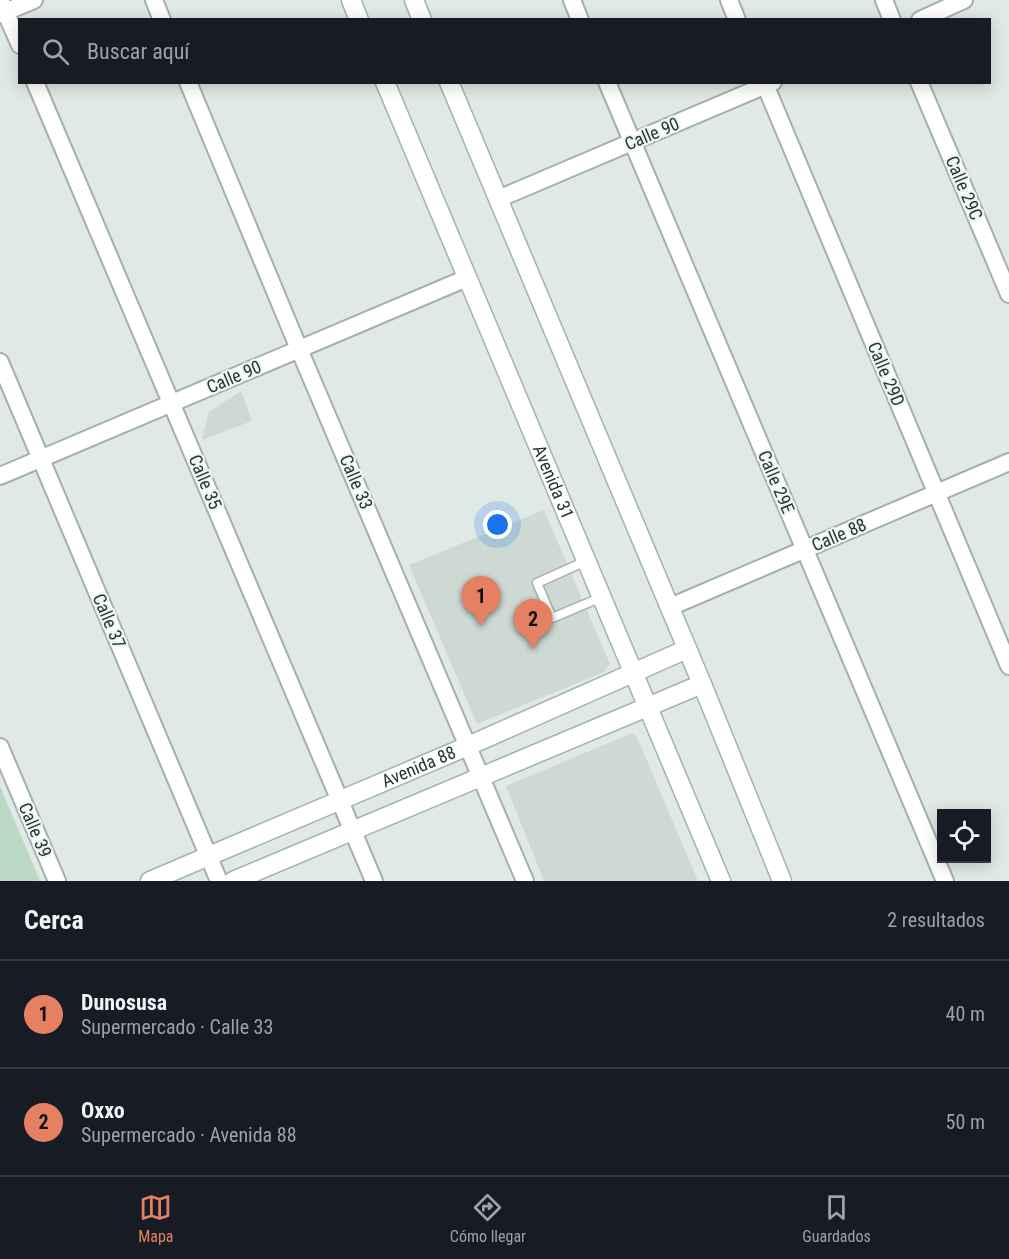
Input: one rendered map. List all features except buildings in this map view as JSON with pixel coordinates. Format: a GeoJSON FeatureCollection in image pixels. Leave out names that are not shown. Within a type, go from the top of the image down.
{"type":"FeatureCollection","features":[{"type":"Feature","properties":{"kind":"main road"},"geometry":{"type":"LineString","coordinates":[[351,0],[358,18]]}},
{"type":"Feature","properties":{"kind":"main road"},"geometry":{"type":"LineString","coordinates":[[414,0],[421,18]]}},
{"type":"Feature","properties":{"kind":"main road","name":"Avenida 31"},"geometry":{"type":"LineString","coordinates":[[386,84],[721,881]]}},
{"type":"Feature","properties":{"kind":"main road"},"geometry":{"type":"LineString","coordinates":[[450,84],[702,684],[782,881]]}},
{"type":"Feature","properties":{"kind":"main road","name":"Avenida 88"},"geometry":{"type":"LineString","coordinates":[[150,881],[468,746],[687,649]]}},
{"type":"Feature","properties":{"kind":"main road","name":"Avenida 88"},"geometry":{"type":"LineString","coordinates":[[233,881],[702,684]]}},
{"type":"Feature","properties":{"kind":"street"},"geometry":{"type":"LineString","coordinates":[[18,41],[2,9],[33,0]]}},
{"type":"Feature","properties":{"kind":"street"},"geometry":{"type":"LineString","coordinates":[[154,0],[161,18]]}},
{"type":"Feature","properties":{"kind":"street"},"geometry":{"type":"LineString","coordinates":[[572,0],[579,18]]}},
{"type":"Feature","properties":{"kind":"street"},"geometry":{"type":"LineString","coordinates":[[729,0],[736,18]]}},
{"type":"Feature","properties":{"kind":"street"},"geometry":{"type":"LineString","coordinates":[[884,0],[891,18]]}},
{"type":"Feature","properties":{"kind":"street"},"geometry":{"type":"LineString","coordinates":[[924,18],[964,0]]}},
{"type":"Feature","properties":{"kind":"street","name":"Calle 35"},"geometry":{"type":"LineString","coordinates":[[36,84],[374,881]]}},
{"type":"Feature","properties":{"kind":"street","name":"Calle 33"},"geometry":{"type":"LineString","coordinates":[[189,84],[525,881]]}},
{"type":"Feature","properties":{"kind":"street","name":"Calle 29E"},"geometry":{"type":"LineString","coordinates":[[608,84],[945,881]]}},
{"type":"Feature","properties":{"kind":"street","name":"Calle 90"},"geometry":{"type":"LineString","coordinates":[[498,199],[767,84]]}},
{"type":"Feature","properties":{"kind":"street","name":"Calle 29D"},"geometry":{"type":"LineString","coordinates":[[767,84],[1009,666]]}},
{"type":"Feature","properties":{"kind":"street","name":"Calle 29C"},"geometry":{"type":"LineString","coordinates":[[921,84],[1009,294]]}},
{"type":"Feature","properties":{"kind":"street","name":"Calle 90"},"geometry":{"type":"LineString","coordinates":[[0,476],[467,278]]}},
{"type":"Feature","properties":{"kind":"street","name":"Calle 37"},"geometry":{"type":"LineString","coordinates":[[0,362],[219,881]]}},
{"type":"Feature","properties":{"kind":"street","name":"Calle 88"},"geometry":{"type":"LineString","coordinates":[[670,608],[1009,462]]}},
{"type":"Feature","properties":{"kind":"street","name":"Calle 39"},"geometry":{"type":"LineString","coordinates":[[0,747],[57,881]]}},
{"type":"Feature","properties":{"kind":"lane"},"geometry":{"type":"LineString","coordinates":[[586,561],[537,583],[552,618],[602,597]]}},
{"type":"Feature","properties":{"kind":"shaded area"},"geometry":{"type":"Polygon","coordinates":[[[241,391],[252,421],[202,440],[209,412],[241,391]]]}},
{"type":"Feature","properties":{"kind":"shaded area"},"geometry":{"type":"Polygon","coordinates":[[[544,510],[610,664],[604,672],[477,724],[409,565],[544,510]]]}},
{"type":"Feature","properties":{"kind":"shaded area"},"geometry":{"type":"Polygon","coordinates":[[[632,733],[637,737],[698,881],[544,881],[506,786],[632,733]]]}},
{"type":"Feature","properties":{"kind":"green space"},"geometry":{"type":"Polygon","coordinates":[[[0,786],[40,881],[0,881],[0,786]]]}},
{"type":"Feature","properties":{"kind":"place","name":"Dunosusa"},"geometry":{"type":"Point","coordinates":[481,626]}},
{"type":"Feature","properties":{"kind":"place","name":"Oxxo"},"geometry":{"type":"Point","coordinates":[533,649]}}]}
